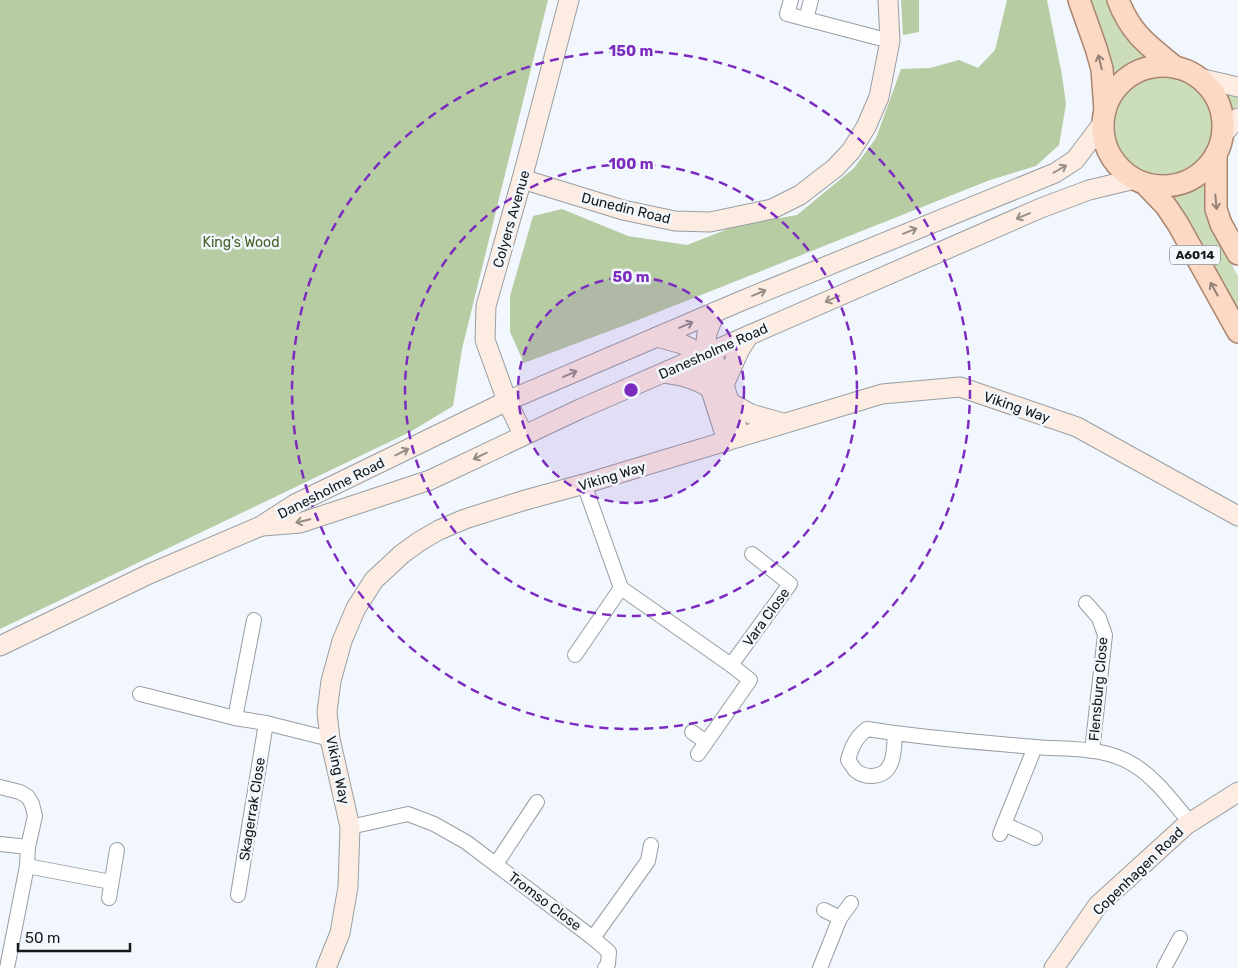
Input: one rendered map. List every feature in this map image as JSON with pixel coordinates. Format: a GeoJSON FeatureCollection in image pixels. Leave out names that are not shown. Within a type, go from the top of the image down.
{"type":"FeatureCollection","features":[{"type":"Feature","properties":{"kind":"main road"},"geometry":{"type":"LineString","coordinates":[[1078,0],[1102,69],[1104,117],[1105,140],[1111,156],[1121,169],[1140,181],[1161,186],[1178,184],[1193,178],[1207,167],[1219,144],[1222,119],[1218,103],[1210,89],[1199,78],[1175,67],[1157,66],[1140,71],[1124,81],[1112,94],[1104,117]]}},
{"type":"Feature","properties":{"kind":"main road"},"geometry":{"type":"LineString","coordinates":[[1118,0],[1124,15],[1137,35],[1175,67]]}},
{"type":"Feature","properties":{"kind":"main road","name":"A6014"},"geometry":{"type":"LineString","coordinates":[[1219,144],[1216,209],[1221,224],[1238,254]]}},
{"type":"Feature","properties":{"kind":"main road","name":"A6014"},"geometry":{"type":"LineString","coordinates":[[1140,181],[1166,206],[1178,224],[1238,332]]}},
{"type":"Feature","properties":{"kind":"street","name":"Colyers Avenue"},"geometry":{"type":"LineString","coordinates":[[523,434],[507,402],[486,340],[486,306],[522,180],[569,0]]}},
{"type":"Feature","properties":{"kind":"street"},"geometry":{"type":"LineString","coordinates":[[791,0],[787,14],[890,42]]}},
{"type":"Feature","properties":{"kind":"street"},"geometry":{"type":"LineString","coordinates":[[806,19],[811,0]]}},
{"type":"Feature","properties":{"kind":"street","name":"Dunedin Road"},"geometry":{"type":"LineString","coordinates":[[522,180],[622,210],[675,220],[710,222],[772,209],[800,195],[834,168],[851,151],[866,127],[879,97],[890,42],[888,0]]}},
{"type":"Feature","properties":{"kind":"street"},"geometry":{"type":"LineString","coordinates":[[1199,78],[1238,86]]}},
{"type":"Feature","properties":{"kind":"street","name":"Danesholme Road"},"geometry":{"type":"LineString","coordinates":[[0,646],[149,574],[261,526],[295,504],[507,402],[715,312],[1055,172],[1075,160],[1104,117]]}},
{"type":"Feature","properties":{"kind":"street"},"geometry":{"type":"LineString","coordinates":[[1219,144],[1238,118]]}},
{"type":"Feature","properties":{"kind":"street","name":"Danesholme Road"},"geometry":{"type":"LineString","coordinates":[[261,526],[300,522],[430,480],[523,434],[1041,208],[1089,190],[1140,181]]}},
{"type":"Feature","properties":{"kind":"street"},"geometry":{"type":"LineString","coordinates":[[704,354],[707,333],[715,312]]}},
{"type":"Feature","properties":{"kind":"street"},"geometry":{"type":"LineString","coordinates":[[688,452],[701,440],[715,419],[720,396],[739,351],[749,335]]}},
{"type":"Feature","properties":{"kind":"street"},"geometry":{"type":"LineString","coordinates":[[656,337],[682,344],[714,360],[720,396],[733,439]]}},
{"type":"Feature","properties":{"kind":"street"},"geometry":{"type":"LineString","coordinates":[[664,372],[702,383],[751,414],[786,423]]}},
{"type":"Feature","properties":{"kind":"street","name":"Viking Way"},"geometry":{"type":"LineString","coordinates":[[326,968],[342,924],[348,887],[350,827],[330,739],[327,712],[331,681],[342,641],[356,608],[374,580],[402,554],[439,530],[465,519],[882,394],[960,388],[1077,427],[1238,516]]}},
{"type":"Feature","properties":{"kind":"street"},"geometry":{"type":"LineString","coordinates":[[584,484],[621,588],[731,664],[750,680],[698,754]]}},
{"type":"Feature","properties":{"kind":"street","name":"Vara Close"},"geometry":{"type":"LineString","coordinates":[[731,664],[790,584],[752,554]]}},
{"type":"Feature","properties":{"kind":"street"},"geometry":{"type":"LineString","coordinates":[[574,655],[621,588]]}},
{"type":"Feature","properties":{"kind":"street","name":"Flensburg Close"},"geometry":{"type":"LineString","coordinates":[[1086,603],[1098,618],[1105,635],[1092,751]]}},
{"type":"Feature","properties":{"kind":"street"},"geometry":{"type":"LineString","coordinates":[[235,718],[254,620]]}},
{"type":"Feature","properties":{"kind":"street"},"geometry":{"type":"LineString","coordinates":[[140,694],[330,739]]}},
{"type":"Feature","properties":{"kind":"street","name":"Skagerrak Close"},"geometry":{"type":"LineString","coordinates":[[238,895],[266,723]]}},
{"type":"Feature","properties":{"kind":"street"},"geometry":{"type":"LineString","coordinates":[[692,732],[706,742]]}},
{"type":"Feature","properties":{"kind":"street","name":"Flensburg Close"},"geometry":{"type":"LineString","coordinates":[[895,733],[1092,751],[1114,755],[1134,764],[1148,775],[1190,822]]}},
{"type":"Feature","properties":{"kind":"street"},"geometry":{"type":"LineString","coordinates":[[1035,747],[1002,829],[1035,838]]}},
{"type":"Feature","properties":{"kind":"street"},"geometry":{"type":"LineString","coordinates":[[0,787],[20,792],[28,797],[35,816],[7,968]]}},
{"type":"Feature","properties":{"kind":"street","name":"Copenhagen Road"},"geometry":{"type":"LineString","coordinates":[[1054,968],[1098,905],[1190,822],[1238,792]]}},
{"type":"Feature","properties":{"kind":"street","name":"Tromso Close"},"geometry":{"type":"LineString","coordinates":[[496,864],[537,802]]}},
{"type":"Feature","properties":{"kind":"street","name":"Tromso Close"},"geometry":{"type":"LineString","coordinates":[[350,827],[408,814],[434,824],[466,842],[593,938],[609,952],[606,968]]}},
{"type":"Feature","properties":{"kind":"street"},"geometry":{"type":"LineString","coordinates":[[0,844],[28,847]]}},
{"type":"Feature","properties":{"kind":"street","name":"Tromso Close"},"geometry":{"type":"LineString","coordinates":[[593,938],[648,861],[651,845]]}},
{"type":"Feature","properties":{"kind":"street"},"geometry":{"type":"LineString","coordinates":[[109,898],[117,850]]}},
{"type":"Feature","properties":{"kind":"street"},"geometry":{"type":"LineString","coordinates":[[27,866],[111,882]]}},
{"type":"Feature","properties":{"kind":"street"},"geometry":{"type":"LineString","coordinates":[[820,968],[840,918],[851,902]]}},
{"type":"Feature","properties":{"kind":"street"},"geometry":{"type":"LineString","coordinates":[[824,910],[840,918]]}},
{"type":"Feature","properties":{"kind":"street"},"geometry":{"type":"LineString","coordinates":[[1164,968],[1180,938]]}},
{"type":"Feature","properties":{"kind":"green space","name":"King's Wood"},"geometry":{"type":"Polygon","coordinates":[[[0,0],[548,0],[462,349],[453,406],[410,432],[0,629],[0,0]]]}},
{"type":"Feature","properties":{"kind":"green space"},"geometry":{"type":"Polygon","coordinates":[[[901,0],[919,0],[919,32],[903,35],[901,0]]]}},
{"type":"Feature","properties":{"kind":"green space"},"geometry":{"type":"Polygon","coordinates":[[[1007,0],[1047,0],[1062,75],[1066,104],[1059,145],[1036,166],[990,180],[628,324],[524,363],[510,332],[510,296],[533,216],[562,209],[628,236],[687,245],[738,225],[797,215],[854,168],[876,138],[901,69],[930,68],[959,60],[978,68],[995,50],[1007,0]]]}},
{"type":"Feature","properties":{"kind":"green space"},"geometry":{"type":"Polygon","coordinates":[[[1089,0],[1110,0],[1151,58],[1123,67],[1113,80],[1089,0]]]}},
{"type":"Feature","properties":{"kind":"green space"},"geometry":{"type":"Polygon","coordinates":[[[1163,74],[1183,78],[1199,89],[1210,105],[1214,125],[1210,145],[1199,161],[1183,172],[1163,176],[1143,172],[1127,161],[1116,145],[1112,125],[1116,105],[1127,89],[1143,78],[1163,74]]]}},
{"type":"Feature","properties":{"kind":"green space"},"geometry":{"type":"Polygon","coordinates":[[[1221,90],[1238,95],[1238,106],[1229,115],[1221,90]]]}},
{"type":"Feature","properties":{"kind":"green space"},"geometry":{"type":"Polygon","coordinates":[[[1205,178],[1205,198],[1209,223],[1238,276],[1238,314],[1167,196],[1192,187],[1205,178]]]}}]}
